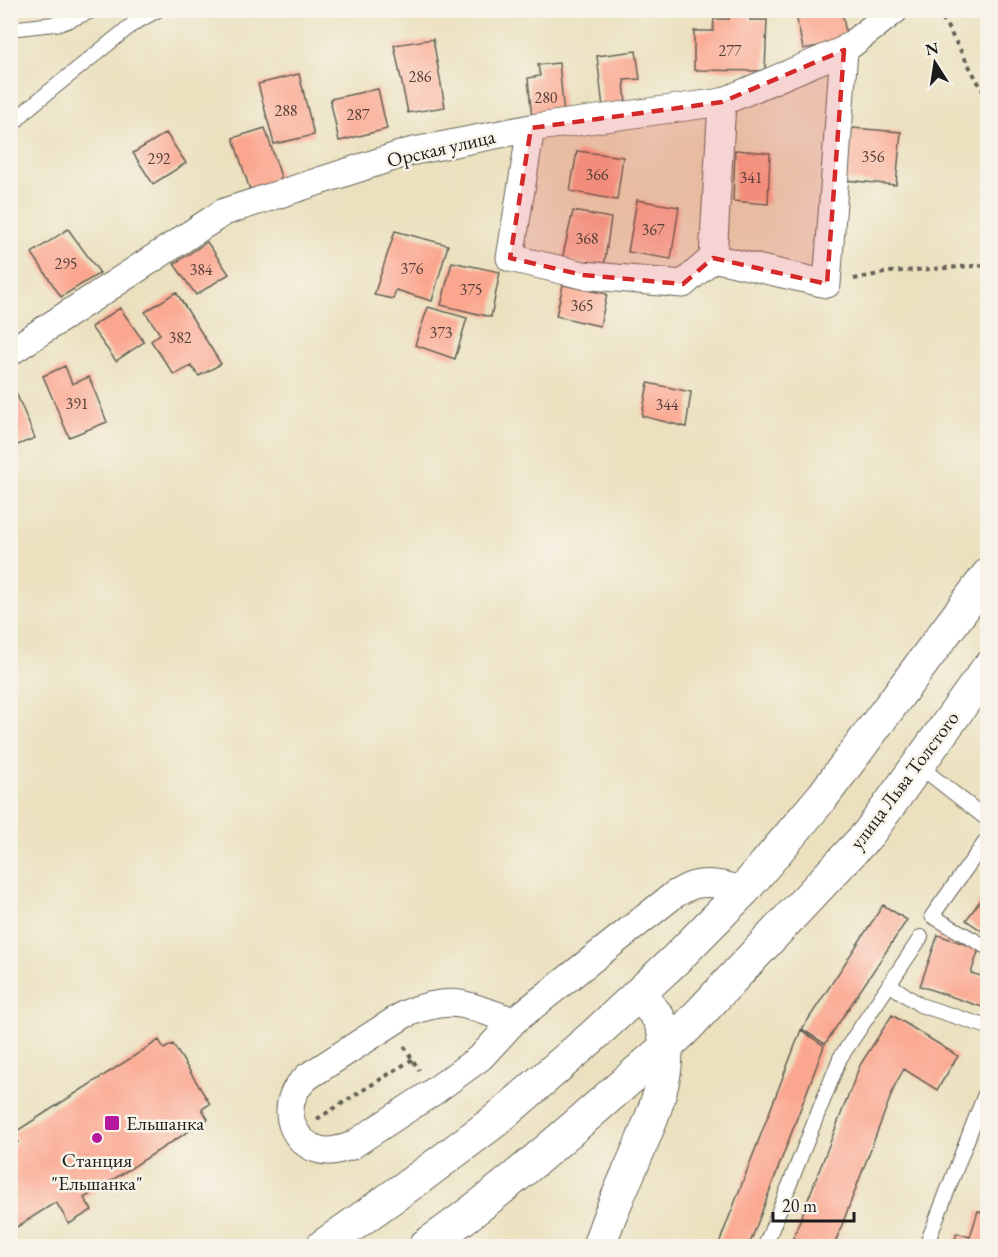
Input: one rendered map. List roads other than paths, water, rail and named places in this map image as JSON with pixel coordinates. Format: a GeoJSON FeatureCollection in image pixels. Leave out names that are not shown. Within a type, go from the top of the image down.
{"type":"FeatureCollection","features":[{"type":"Feature","properties":{"kind":"main road"},"geometry":{"type":"LineString","coordinates":[[323,1246],[410,1185],[495,1120],[591,1038],[743,891],[823,796],[987,575]]}},
{"type":"Feature","properties":{"kind":"main road","name":"улица Льва Толстого"},"geometry":{"type":"LineString","coordinates":[[425,1246],[461,1221],[536,1160],[686,1028],[869,833],[986,673]]}},
{"type":"Feature","properties":{"kind":"main road"},"geometry":{"type":"LineString","coordinates":[[602,1246],[616,1201],[652,1115],[665,1066],[666,1047],[658,1017],[637,995]]}},
{"type":"Feature","properties":{"kind":"street","name":"Орская улица"},"geometry":{"type":"LineString","coordinates":[[10,352],[224,212],[410,152],[531,129],[722,102],[844,50],[895,10]]}},
{"type":"Feature","properties":{"kind":"street"},"geometry":{"type":"LineString","coordinates":[[713,258],[826,284],[844,50]]}},
{"type":"Feature","properties":{"kind":"street"},"geometry":{"type":"LineString","coordinates":[[531,129],[510,258],[583,275],[683,284],[713,258],[722,102]]}},
{"type":"Feature","properties":{"kind":"street"},"geometry":{"type":"LineString","coordinates":[[514,1021],[460,1004],[422,1007],[405,1014],[308,1077],[296,1088],[290,1102],[290,1118],[295,1133],[306,1144],[321,1151],[336,1151],[351,1146],[434,1092],[481,1057],[514,1021],[675,894],[693,886],[712,883],[743,891]]}},
{"type":"Feature","properties":{"kind":"lane"},"geometry":{"type":"LineString","coordinates":[[10,29],[62,23],[94,10]]}},
{"type":"Feature","properties":{"kind":"lane"},"geometry":{"type":"LineString","coordinates":[[10,127],[30,107],[133,24],[158,10]]}},
{"type":"Feature","properties":{"kind":"lane"},"geometry":{"type":"LineString","coordinates":[[918,765],[987,820]]}},
{"type":"Feature","properties":{"kind":"lane"},"geometry":{"type":"LineString","coordinates":[[987,838],[932,916],[987,948]]}},
{"type":"Feature","properties":{"kind":"lane"},"geometry":{"type":"LineString","coordinates":[[765,1246],[840,1058],[921,937]]}},
{"type":"Feature","properties":{"kind":"lane"},"geometry":{"type":"LineString","coordinates":[[889,984],[920,1005],[987,1027]]}},
{"type":"Feature","properties":{"kind":"lane"},"geometry":{"type":"LineString","coordinates":[[926,1246],[985,1094],[987,1095]]}},
{"type":"Feature","properties":{"kind":"place","name":"Ельшанка"},"geometry":{"type":"Point","coordinates":[112,1123]}},
{"type":"Feature","properties":{"kind":"place","name":"Станция \"Ельшанка\""},"geometry":{"type":"Point","coordinates":[97,1138]}}]}
